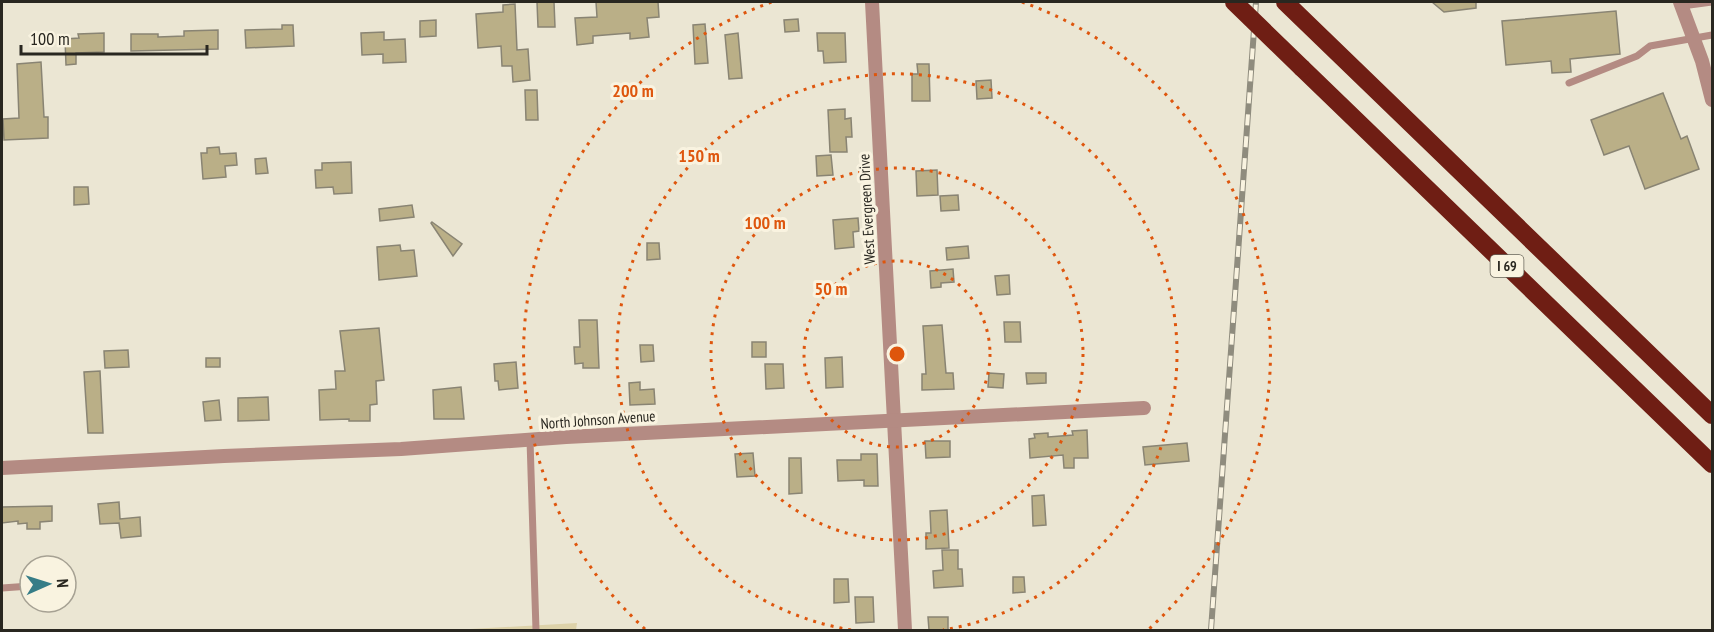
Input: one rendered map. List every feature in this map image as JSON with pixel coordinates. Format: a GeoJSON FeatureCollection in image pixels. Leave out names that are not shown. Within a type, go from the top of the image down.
{"type":"FeatureCollection","features":[{"type":"Feature","properties":{"kind":"highway","name":"I 69"},"geometry":{"type":"LineString","coordinates":[[1234,2],[1713,464]]}},
{"type":"Feature","properties":{"kind":"highway","name":"I 69"},"geometry":{"type":"LineString","coordinates":[[1285,2],[1713,415]]}},
{"type":"Feature","properties":{"kind":"street","name":"West Evergreen Drive"},"geometry":{"type":"LineString","coordinates":[[872,2],[905,630]]}},
{"type":"Feature","properties":{"kind":"street"},"geometry":{"type":"LineString","coordinates":[[1681,4],[1694,37],[1713,100]]}},
{"type":"Feature","properties":{"kind":"street","name":"North Johnson Avenue"},"geometry":{"type":"LineString","coordinates":[[2,468],[402,449],[530,440],[1144,408]]}},
{"type":"Feature","properties":{"kind":"lane"},"geometry":{"type":"LineString","coordinates":[[1681,4],[1712,2]]}},
{"type":"Feature","properties":{"kind":"lane"},"geometry":{"type":"LineString","coordinates":[[1569,83],[1637,56],[1650,46],[1713,35]]}},
{"type":"Feature","properties":{"kind":"lane"},"geometry":{"type":"LineString","coordinates":[[530,440],[536,630]]}},
{"type":"Feature","properties":{"kind":"lane"},"geometry":{"type":"LineString","coordinates":[[2,588],[18,587]]}},
{"type":"Feature","properties":{"kind":"shaded area"},"geometry":{"type":"Polygon","coordinates":[[[577,623],[576,630],[453,630],[577,623]]]}},
{"type":"Feature","properties":{"kind":"building"},"geometry":{"type":"Polygon","coordinates":[[[537,2],[554,2],[555,27],[538,27],[537,2]]]}},
{"type":"Feature","properties":{"kind":"building"},"geometry":{"type":"Polygon","coordinates":[[[596,2],[658,2],[659,17],[647,18],[649,37],[630,39],[630,33],[593,36],[593,43],[577,45],[575,18],[597,17],[596,2]]]}},
{"type":"Feature","properties":{"kind":"building"},"geometry":{"type":"Polygon","coordinates":[[[1432,2],[1476,2],[1476,8],[1444,12],[1432,2]]]}},
{"type":"Feature","properties":{"kind":"building"},"geometry":{"type":"Polygon","coordinates":[[[515,4],[517,50],[528,49],[530,80],[513,82],[512,66],[502,66],[501,46],[478,48],[476,14],[503,12],[503,5],[515,4]]]}},
{"type":"Feature","properties":{"kind":"building"},"geometry":{"type":"Polygon","coordinates":[[[1616,11],[1620,54],[1570,59],[1571,72],[1552,73],[1551,61],[1506,65],[1502,21],[1616,11]]]}},
{"type":"Feature","properties":{"kind":"building"},"geometry":{"type":"Polygon","coordinates":[[[798,19],[799,31],[785,32],[784,20],[798,19]]]}},
{"type":"Feature","properties":{"kind":"building"},"geometry":{"type":"Polygon","coordinates":[[[436,20],[436,36],[420,37],[420,21],[436,20]]]}},
{"type":"Feature","properties":{"kind":"building"},"geometry":{"type":"Polygon","coordinates":[[[705,24],[708,63],[695,64],[693,25],[705,24]]]}},
{"type":"Feature","properties":{"kind":"building"},"geometry":{"type":"Polygon","coordinates":[[[282,25],[293,25],[294,46],[246,48],[245,30],[282,29],[282,25]]]}},
{"type":"Feature","properties":{"kind":"building"},"geometry":{"type":"Polygon","coordinates":[[[218,30],[218,49],[131,51],[131,34],[158,34],[158,37],[184,36],[184,31],[218,30]]]}},
{"type":"Feature","properties":{"kind":"building"},"geometry":{"type":"Polygon","coordinates":[[[384,32],[384,40],[405,39],[406,62],[383,63],[383,54],[362,55],[361,33],[384,32]]]}},
{"type":"Feature","properties":{"kind":"building"},"geometry":{"type":"Polygon","coordinates":[[[104,33],[104,52],[76,53],[76,64],[66,65],[65,39],[79,38],[78,34],[104,33]]]}},
{"type":"Feature","properties":{"kind":"building"},"geometry":{"type":"Polygon","coordinates":[[[738,33],[742,78],[729,79],[725,35],[738,33]]]}},
{"type":"Feature","properties":{"kind":"building"},"geometry":{"type":"Polygon","coordinates":[[[817,33],[845,33],[846,62],[824,63],[823,51],[818,51],[817,33]]]}},
{"type":"Feature","properties":{"kind":"building"},"geometry":{"type":"Polygon","coordinates":[[[41,62],[44,117],[48,117],[48,138],[4,140],[3,119],[19,118],[17,64],[41,62]]]}},
{"type":"Feature","properties":{"kind":"building"},"geometry":{"type":"Polygon","coordinates":[[[917,64],[929,64],[930,101],[912,101],[912,74],[918,74],[917,64]]]}},
{"type":"Feature","properties":{"kind":"building"},"geometry":{"type":"Polygon","coordinates":[[[991,80],[992,98],[977,99],[976,81],[991,80]]]}},
{"type":"Feature","properties":{"kind":"building"},"geometry":{"type":"Polygon","coordinates":[[[525,90],[537,90],[538,120],[526,120],[525,90]]]}},
{"type":"Feature","properties":{"kind":"building"},"geometry":{"type":"Polygon","coordinates":[[[1663,93],[1681,139],[1687,136],[1699,169],[1645,189],[1629,146],[1604,155],[1591,120],[1663,93]]]}},
{"type":"Feature","properties":{"kind":"building"},"geometry":{"type":"Polygon","coordinates":[[[845,109],[845,119],[851,118],[852,137],[846,137],[847,152],[830,152],[828,110],[845,109]]]}},
{"type":"Feature","properties":{"kind":"building"},"geometry":{"type":"Polygon","coordinates":[[[219,147],[220,154],[236,153],[237,165],[225,166],[226,177],[203,179],[201,153],[207,153],[207,148],[219,147]]]}},
{"type":"Feature","properties":{"kind":"building"},"geometry":{"type":"Polygon","coordinates":[[[831,155],[833,175],[817,176],[816,156],[831,155]]]}},
{"type":"Feature","properties":{"kind":"building"},"geometry":{"type":"Polygon","coordinates":[[[266,158],[268,173],[256,174],[255,159],[266,158]]]}},
{"type":"Feature","properties":{"kind":"building"},"geometry":{"type":"Polygon","coordinates":[[[351,162],[352,193],[334,194],[333,187],[316,188],[315,170],[322,170],[322,163],[351,162]]]}},
{"type":"Feature","properties":{"kind":"building"},"geometry":{"type":"Polygon","coordinates":[[[937,170],[938,195],[917,196],[916,171],[937,170]]]}},
{"type":"Feature","properties":{"kind":"building"},"geometry":{"type":"Polygon","coordinates":[[[74,187],[88,187],[89,204],[74,205],[74,187]]]}},
{"type":"Feature","properties":{"kind":"building"},"geometry":{"type":"Polygon","coordinates":[[[958,195],[959,210],[941,211],[940,196],[958,195]]]}},
{"type":"Feature","properties":{"kind":"building"},"geometry":{"type":"Polygon","coordinates":[[[412,205],[414,217],[380,221],[379,209],[412,205]]]}},
{"type":"Feature","properties":{"kind":"building"},"geometry":{"type":"Polygon","coordinates":[[[858,218],[859,231],[853,232],[854,247],[835,249],[833,220],[858,218]]]}},
{"type":"Feature","properties":{"kind":"building"},"geometry":{"type":"Polygon","coordinates":[[[431,223],[462,244],[453,256],[431,223]]]}},
{"type":"Feature","properties":{"kind":"building"},"geometry":{"type":"Polygon","coordinates":[[[647,243],[659,243],[660,259],[647,260],[647,243]]]}},
{"type":"Feature","properties":{"kind":"building"},"geometry":{"type":"Polygon","coordinates":[[[400,245],[401,251],[414,250],[417,276],[379,280],[377,247],[400,245]]]}},
{"type":"Feature","properties":{"kind":"building"},"geometry":{"type":"Polygon","coordinates":[[[968,246],[969,258],[947,260],[946,248],[968,246]]]}},
{"type":"Feature","properties":{"kind":"building"},"geometry":{"type":"Polygon","coordinates":[[[953,269],[954,282],[941,283],[941,287],[931,288],[930,271],[953,269]]]}},
{"type":"Feature","properties":{"kind":"building"},"geometry":{"type":"Polygon","coordinates":[[[1009,275],[1010,294],[997,295],[995,276],[1009,275]]]}},
{"type":"Feature","properties":{"kind":"building"},"geometry":{"type":"Polygon","coordinates":[[[579,320],[597,320],[599,368],[583,368],[583,363],[575,364],[574,347],[580,347],[579,320]]]}},
{"type":"Feature","properties":{"kind":"building"},"geometry":{"type":"Polygon","coordinates":[[[1004,322],[1020,322],[1021,342],[1005,342],[1004,322]]]}},
{"type":"Feature","properties":{"kind":"building"},"geometry":{"type":"Polygon","coordinates":[[[942,325],[946,373],[953,373],[954,389],[922,390],[922,374],[926,374],[923,326],[942,325]]]}},
{"type":"Feature","properties":{"kind":"building"},"geometry":{"type":"Polygon","coordinates":[[[379,328],[384,380],[376,381],[377,404],[370,405],[370,421],[320,420],[319,390],[336,389],[335,371],[345,371],[340,331],[379,328]]]}},
{"type":"Feature","properties":{"kind":"building"},"geometry":{"type":"Polygon","coordinates":[[[752,342],[766,342],[766,357],[752,357],[752,342]]]}},
{"type":"Feature","properties":{"kind":"building"},"geometry":{"type":"Polygon","coordinates":[[[640,345],[653,345],[654,361],[641,362],[640,345]]]}},
{"type":"Feature","properties":{"kind":"building"},"geometry":{"type":"Polygon","coordinates":[[[128,350],[129,367],[105,368],[104,351],[128,350]]]}},
{"type":"Feature","properties":{"kind":"building"},"geometry":{"type":"Polygon","coordinates":[[[842,357],[843,387],[826,388],[825,358],[842,357]]]}},
{"type":"Feature","properties":{"kind":"building"},"geometry":{"type":"Polygon","coordinates":[[[206,358],[220,358],[220,367],[206,367],[206,358]]]}},
{"type":"Feature","properties":{"kind":"building"},"geometry":{"type":"Polygon","coordinates":[[[516,362],[518,388],[499,390],[498,381],[495,381],[494,364],[516,362]]]}},
{"type":"Feature","properties":{"kind":"building"},"geometry":{"type":"Polygon","coordinates":[[[765,364],[783,364],[784,388],[766,389],[765,364]]]}},
{"type":"Feature","properties":{"kind":"building"},"geometry":{"type":"Polygon","coordinates":[[[100,371],[103,433],[88,433],[84,372],[100,371]]]}},
{"type":"Feature","properties":{"kind":"building"},"geometry":{"type":"Polygon","coordinates":[[[989,373],[1004,374],[1003,388],[988,387],[989,373]]]}},
{"type":"Feature","properties":{"kind":"building"},"geometry":{"type":"Polygon","coordinates":[[[1026,373],[1046,373],[1046,383],[1027,384],[1026,373]]]}},
{"type":"Feature","properties":{"kind":"building"},"geometry":{"type":"Polygon","coordinates":[[[640,382],[640,390],[654,389],[655,404],[630,405],[629,383],[640,382]]]}},
{"type":"Feature","properties":{"kind":"building"},"geometry":{"type":"Polygon","coordinates":[[[461,387],[464,419],[434,419],[433,390],[461,387]]]}},
{"type":"Feature","properties":{"kind":"building"},"geometry":{"type":"Polygon","coordinates":[[[268,397],[269,420],[238,421],[238,398],[268,397]]]}},
{"type":"Feature","properties":{"kind":"building"},"geometry":{"type":"Polygon","coordinates":[[[219,400],[221,420],[205,421],[203,402],[219,400]]]}},
{"type":"Feature","properties":{"kind":"building"},"geometry":{"type":"Polygon","coordinates":[[[1087,430],[1088,458],[1074,458],[1074,468],[1064,468],[1063,455],[1030,458],[1029,439],[1035,438],[1034,434],[1048,433],[1048,437],[1073,435],[1072,431],[1087,430]]]}},
{"type":"Feature","properties":{"kind":"building"},"geometry":{"type":"Polygon","coordinates":[[[925,441],[950,441],[950,457],[926,458],[925,441]]]}},
{"type":"Feature","properties":{"kind":"building"},"geometry":{"type":"Polygon","coordinates":[[[1187,443],[1189,461],[1145,465],[1143,447],[1187,443]]]}},
{"type":"Feature","properties":{"kind":"building"},"geometry":{"type":"Polygon","coordinates":[[[753,453],[755,476],[737,477],[735,454],[753,453]]]}},
{"type":"Feature","properties":{"kind":"building"},"geometry":{"type":"Polygon","coordinates":[[[861,454],[877,454],[878,486],[864,486],[864,480],[838,481],[837,460],[861,460],[861,454]]]}},
{"type":"Feature","properties":{"kind":"building"},"geometry":{"type":"Polygon","coordinates":[[[789,458],[801,458],[802,493],[789,494],[789,458]]]}},
{"type":"Feature","properties":{"kind":"building"},"geometry":{"type":"Polygon","coordinates":[[[1044,495],[1046,525],[1033,526],[1032,496],[1044,495]]]}},
{"type":"Feature","properties":{"kind":"building"},"geometry":{"type":"Polygon","coordinates":[[[119,502],[120,519],[140,517],[141,536],[121,538],[119,523],[100,524],[98,504],[119,502]]]}},
{"type":"Feature","properties":{"kind":"building"},"geometry":{"type":"Polygon","coordinates":[[[52,506],[52,521],[40,522],[40,529],[27,529],[27,523],[18,524],[18,521],[2,523],[2,507],[52,506]]]}},
{"type":"Feature","properties":{"kind":"building"},"geometry":{"type":"Polygon","coordinates":[[[947,510],[949,548],[926,549],[926,533],[931,533],[930,511],[947,510]]]}},
{"type":"Feature","properties":{"kind":"building"},"geometry":{"type":"Polygon","coordinates":[[[942,550],[958,550],[958,569],[962,569],[963,586],[934,588],[933,571],[943,570],[942,550]]]}},
{"type":"Feature","properties":{"kind":"building"},"geometry":{"type":"Polygon","coordinates":[[[1013,577],[1024,577],[1025,592],[1013,593],[1013,577]]]}},
{"type":"Feature","properties":{"kind":"building"},"geometry":{"type":"Polygon","coordinates":[[[834,579],[848,579],[849,602],[834,603],[834,579]]]}},
{"type":"Feature","properties":{"kind":"building"},"geometry":{"type":"Polygon","coordinates":[[[855,597],[873,597],[874,622],[856,623],[855,597]]]}},
{"type":"Feature","properties":{"kind":"building"},"geometry":{"type":"Polygon","coordinates":[[[928,617],[948,617],[948,630],[929,630],[928,617]]]}},
{"type":"Feature","properties":{"kind":"railway"},"geometry":{"type":"LineString","coordinates":[[1211,630],[1256,2]]}}]}
